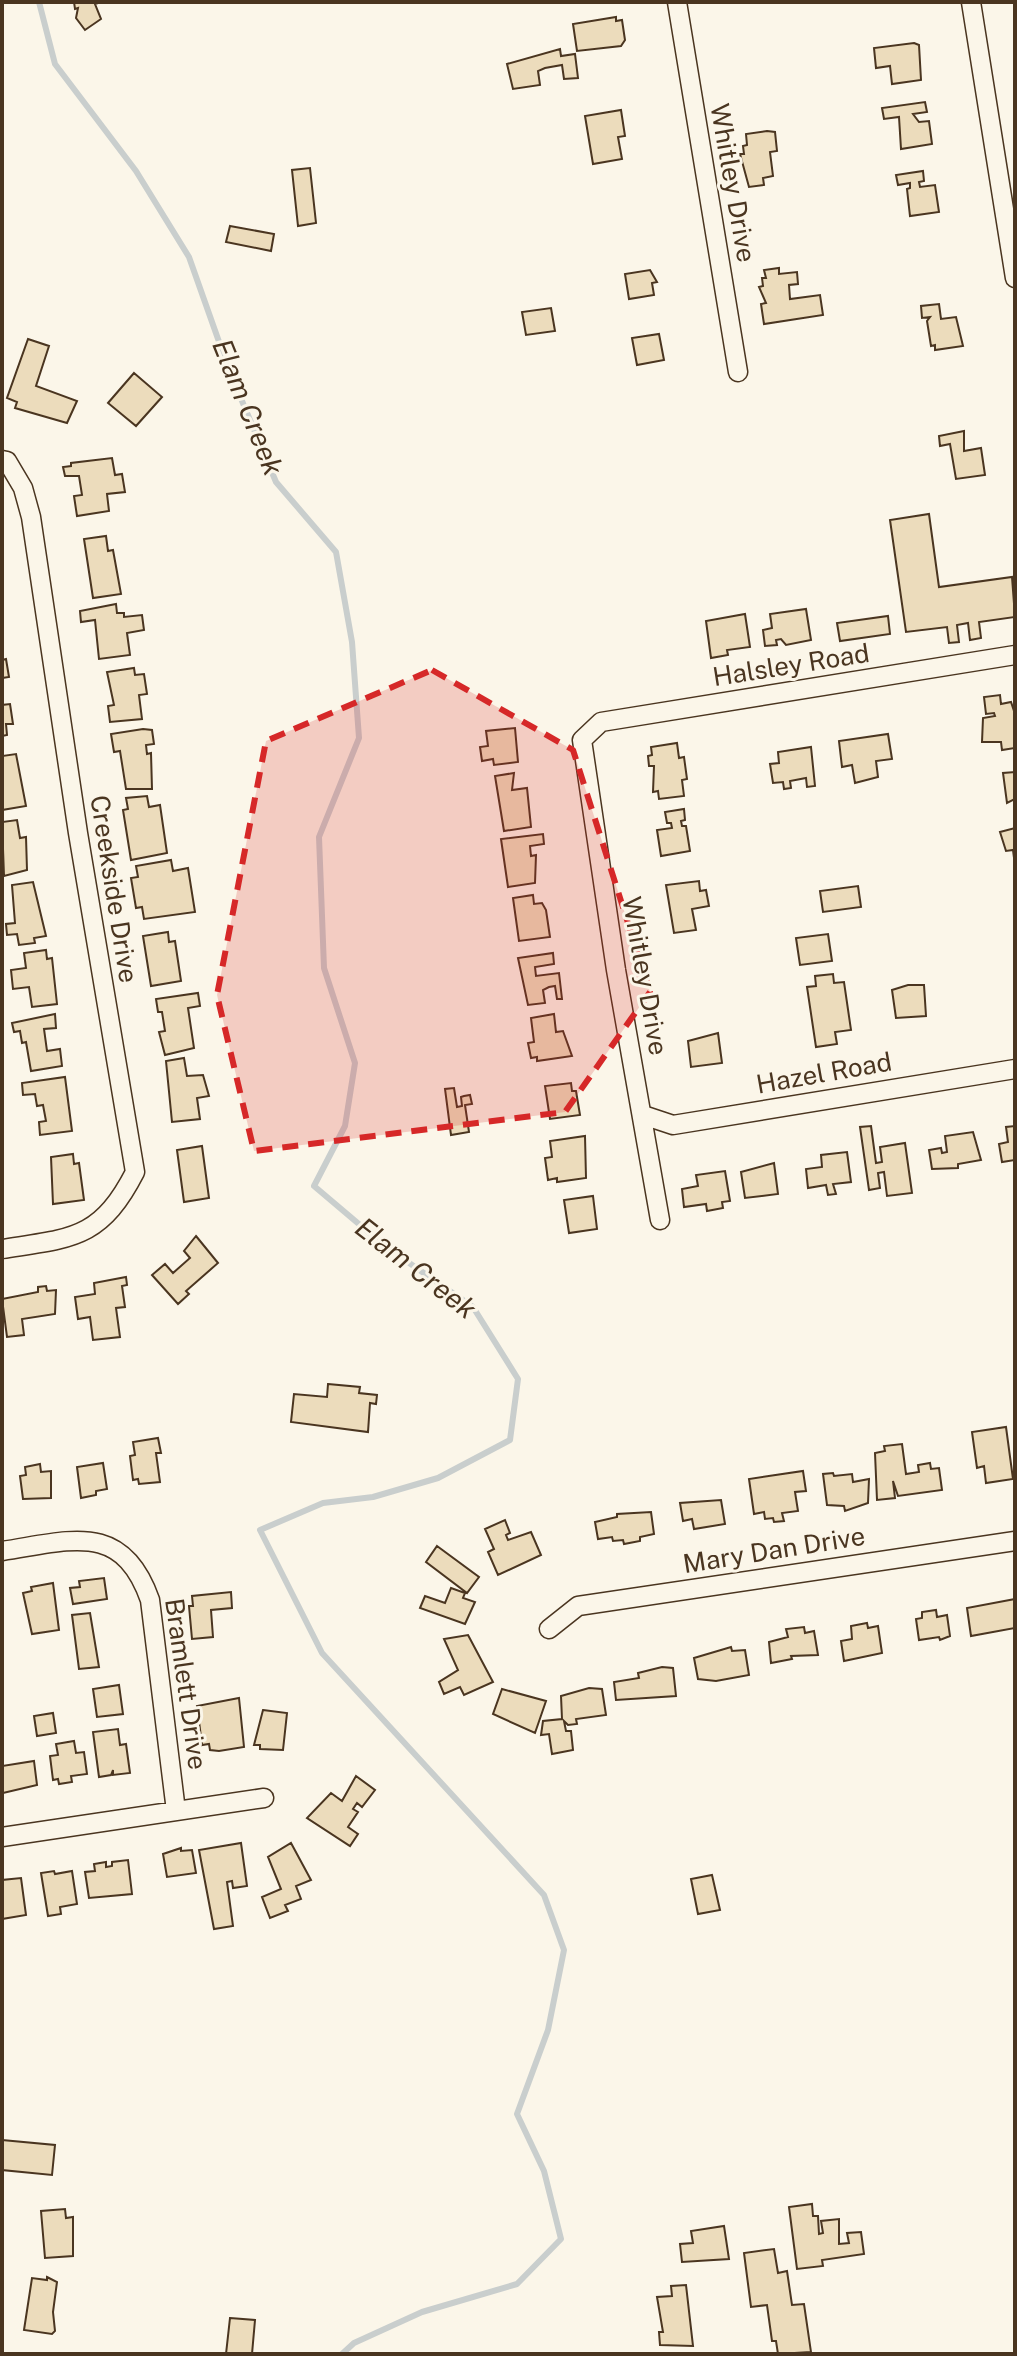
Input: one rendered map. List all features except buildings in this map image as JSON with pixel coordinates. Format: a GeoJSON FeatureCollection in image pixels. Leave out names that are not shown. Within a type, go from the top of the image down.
{"type":"FeatureCollection","features":[{"type":"Feature","properties":{"kind":"street","name":"Whitley Drive"},"geometry":{"type":"LineString","coordinates":[[677,2],[738,372]]}},
{"type":"Feature","properties":{"kind":"street"},"geometry":{"type":"LineString","coordinates":[[971,2],[1015,278]]}},
{"type":"Feature","properties":{"kind":"street","name":"Creekside Drive"},"geometry":{"type":"LineString","coordinates":[[2,460],[7,461],[23,488],[31,517],[78,833],[135,1172],[122,1198],[98,1225],[58,1240],[2,1249]]}},
{"type":"Feature","properties":{"kind":"street","name":"Halsley Road"},"geometry":{"type":"LineString","coordinates":[[582,740],[601,722],[1015,655]]}},
{"type":"Feature","properties":{"kind":"street","name":"Whitley Drive"},"geometry":{"type":"LineString","coordinates":[[582,740],[616,970],[660,1220]]}},
{"type":"Feature","properties":{"kind":"street","name":"Hazel Road"},"geometry":{"type":"LineString","coordinates":[[643,1115],[673,1125],[1015,1069]]}},
{"type":"Feature","properties":{"kind":"street","name":"Bramlett Drive"},"geometry":{"type":"LineString","coordinates":[[2,1551],[82,1539],[105,1542],[126,1556],[142,1576],[150,1600],[176,1811]]}},
{"type":"Feature","properties":{"kind":"street","name":"Mary Dan Drive"},"geometry":{"type":"LineString","coordinates":[[549,1629],[578,1606],[1015,1541]]}},
{"type":"Feature","properties":{"kind":"street"},"geometry":{"type":"LineString","coordinates":[[2,1837],[264,1798]]}},
{"type":"Feature","properties":{"kind":"highlighted area"},"geometry":{"type":"Polygon","coordinates":[[[432,670],[573,750],[650,992],[565,1112],[254,1151],[217,995],[266,741],[432,670]]]}},
{"type":"Feature","properties":{"kind":"waterway","name":"Elam Creek"},"geometry":{"type":"LineString","coordinates":[[39,2],[55,64],[136,171],[189,257],[229,370],[276,482],[336,552],[352,642],[359,738],[319,837],[324,968],[355,1063],[345,1126],[314,1186],[386,1247],[473,1307],[518,1379],[510,1440],[438,1478],[373,1497],[323,1503],[260,1530],[322,1653],[544,1895],[564,1950],[548,2030],[517,2114],[544,2171],[561,2239],[517,2284],[422,2312],[354,2343],[342,2354]]}}]}
